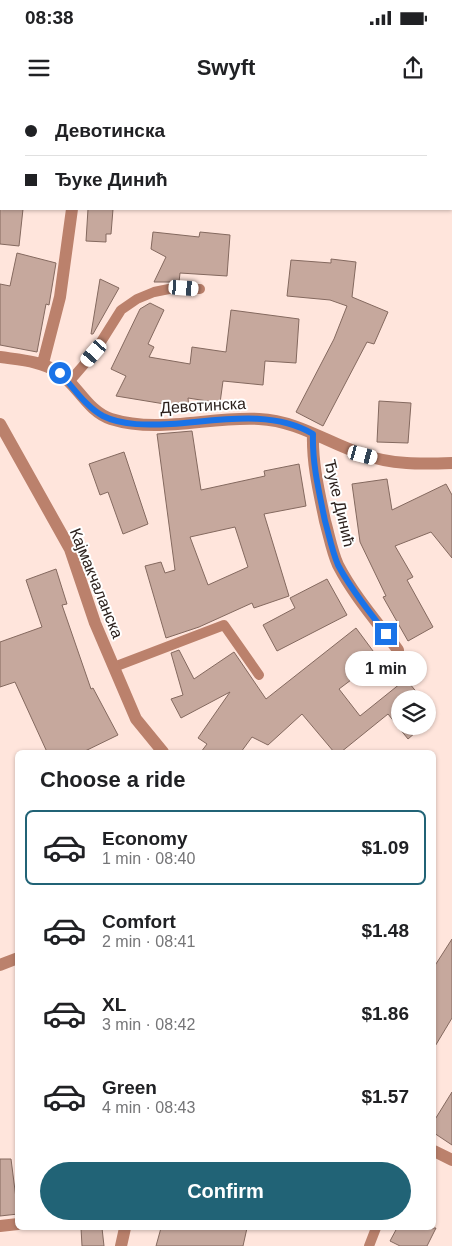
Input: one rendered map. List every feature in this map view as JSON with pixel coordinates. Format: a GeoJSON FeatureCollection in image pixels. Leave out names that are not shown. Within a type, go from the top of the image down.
{"type":"FeatureCollection","features":[{"type":"Feature","properties":{"kind":"street"},"geometry":{"type":"LineString","coordinates":[[43,364],[60,297],[72,210]]}},
{"type":"Feature","properties":{"kind":"street","name":"Девотинска"},"geometry":{"type":"LineString","coordinates":[[0,357],[43,364],[60,373],[89,405],[101,415],[128,423],[154,425],[257,418],[282,421],[302,427],[313,434],[363,455],[392,462],[452,463]]}},
{"type":"Feature","properties":{"kind":"street","name":"Кајмакчаланска"},"geometry":{"type":"LineString","coordinates":[[0,424],[70,549],[94,623],[136,719],[161,750]]}},
{"type":"Feature","properties":{"kind":"street","name":"Ђуке Динић"},"geometry":{"type":"LineString","coordinates":[[313,434],[312,453],[320,497],[329,537],[338,564],[351,587],[398,650]]}},
{"type":"Feature","properties":{"kind":"street"},"geometry":{"type":"LineString","coordinates":[[0,965],[15,959]]}},
{"type":"Feature","properties":{"kind":"street"},"geometry":{"type":"LineString","coordinates":[[436,1151],[452,1160]]}},
{"type":"Feature","properties":{"kind":"street"},"geometry":{"type":"LineString","coordinates":[[0,1226],[15,1224]]}},
{"type":"Feature","properties":{"kind":"street"},"geometry":{"type":"LineString","coordinates":[[121,1246],[125,1230]]}},
{"type":"Feature","properties":{"kind":"lane"},"geometry":{"type":"LineString","coordinates":[[69,382],[94,353],[121,310],[137,299],[154,292],[169,289],[200,289]]}},
{"type":"Feature","properties":{"kind":"lane"},"geometry":{"type":"LineString","coordinates":[[114,667],[224,625],[260,675]]}},
{"type":"Feature","properties":{"kind":"lane"},"geometry":{"type":"LineString","coordinates":[[369,1246],[375,1230]]}},
{"type":"Feature","properties":{"kind":"building"},"geometry":{"type":"Polygon","coordinates":[[[0,210],[23,210],[19,246],[0,244],[0,210]]]}},
{"type":"Feature","properties":{"kind":"building"},"geometry":{"type":"Polygon","coordinates":[[[88,210],[113,210],[111,234],[106,234],[106,242],[86,241],[88,210]]]}},
{"type":"Feature","properties":{"kind":"building"},"geometry":{"type":"Polygon","coordinates":[[[153,232],[199,237],[200,232],[230,235],[227,276],[180,273],[179,282],[154,282],[166,257],[151,249],[153,232]]]}},
{"type":"Feature","properties":{"kind":"building"},"geometry":{"type":"Polygon","coordinates":[[[17,253],[56,263],[49,305],[46,304],[37,352],[0,345],[0,284],[10,286],[17,253]]]}},
{"type":"Feature","properties":{"kind":"building"},"geometry":{"type":"Polygon","coordinates":[[[331,259],[356,262],[352,297],[388,312],[374,344],[367,342],[323,426],[296,412],[334,339],[347,306],[330,300],[287,296],[291,260],[331,263],[331,259]]]}},
{"type":"Feature","properties":{"kind":"building"},"geometry":{"type":"Polygon","coordinates":[[[100,279],[119,288],[93,334],[91,334],[100,279]]]}},
{"type":"Feature","properties":{"kind":"building"},"geometry":{"type":"Polygon","coordinates":[[[150,303],[164,310],[148,344],[154,347],[149,357],[190,364],[192,347],[226,352],[231,310],[299,319],[296,363],[265,361],[263,385],[223,381],[220,403],[188,398],[189,408],[116,396],[126,376],[111,369],[140,309],[150,303]]]}},
{"type":"Feature","properties":{"kind":"building"},"geometry":{"type":"Polygon","coordinates":[[[379,401],[411,403],[408,443],[377,442],[379,401]]]}},
{"type":"Feature","properties":{"kind":"building"},"geometry":{"type":"Polygon","coordinates":[[[192,431],[201,490],[265,476],[264,471],[299,464],[306,506],[264,514],[289,596],[254,608],[252,603],[199,627],[166,638],[145,566],[161,562],[165,573],[175,570],[157,434],[192,431]],[[235,527],[190,537],[208,585],[248,567],[235,527]]]}},
{"type":"Feature","properties":{"kind":"building"},"geometry":{"type":"Polygon","coordinates":[[[124,452],[148,524],[123,534],[108,492],[100,495],[89,464],[124,452]]]}},
{"type":"Feature","properties":{"kind":"building"},"geometry":{"type":"Polygon","coordinates":[[[387,479],[392,510],[446,484],[452,495],[452,558],[431,532],[395,546],[413,577],[407,580],[433,627],[408,641],[383,597],[386,596],[360,542],[352,484],[387,479]]]}},
{"type":"Feature","properties":{"kind":"building"},"geometry":{"type":"Polygon","coordinates":[[[56,569],[67,604],[62,605],[91,689],[93,688],[118,735],[87,750],[46,750],[15,682],[0,687],[0,642],[42,627],[26,580],[56,569]]]}},
{"type":"Feature","properties":{"kind":"building"},"geometry":{"type":"Polygon","coordinates":[[[327,579],[347,615],[277,651],[263,625],[295,608],[290,598],[327,579]]]}},
{"type":"Feature","properties":{"kind":"building"},"geometry":{"type":"Polygon","coordinates":[[[356,628],[379,659],[339,689],[360,716],[391,691],[391,718],[388,714],[343,750],[332,750],[302,714],[268,745],[252,737],[242,750],[202,750],[207,744],[198,738],[230,692],[181,718],[171,699],[183,695],[171,653],[179,650],[194,679],[234,652],[266,699],[356,628]]]}},
{"type":"Feature","properties":{"kind":"building"},"geometry":{"type":"Polygon","coordinates":[[[406,679],[415,690],[392,690],[406,679]]]}},
{"type":"Feature","properties":{"kind":"building"},"geometry":{"type":"Polygon","coordinates":[[[405,735],[413,735],[408,739],[405,735]]]}},
{"type":"Feature","properties":{"kind":"building"},"geometry":{"type":"Polygon","coordinates":[[[452,939],[452,1018],[436,1045],[436,964],[452,939]]]}},
{"type":"Feature","properties":{"kind":"building"},"geometry":{"type":"Polygon","coordinates":[[[452,1092],[452,1145],[436,1134],[436,1118],[452,1092]]]}},
{"type":"Feature","properties":{"kind":"building"},"geometry":{"type":"Polygon","coordinates":[[[0,1159],[11,1159],[15,1190],[15,1214],[0,1216],[0,1159]]]}},
{"type":"Feature","properties":{"kind":"building"},"geometry":{"type":"Polygon","coordinates":[[[81,1230],[102,1230],[104,1246],[82,1246],[81,1230]]]}},
{"type":"Feature","properties":{"kind":"building"},"geometry":{"type":"Polygon","coordinates":[[[160,1230],[247,1230],[243,1246],[156,1246],[160,1230]]]}},
{"type":"Feature","properties":{"kind":"building"},"geometry":{"type":"Polygon","coordinates":[[[396,1230],[435,1230],[427,1246],[400,1246],[390,1241],[396,1230]]]}},
{"type":"Feature","properties":{"kind":"route"},"geometry":{"type":"LineString","coordinates":[[60,373],[89,405],[101,415],[128,423],[154,425],[257,418],[282,421],[302,427],[313,434],[312,453],[320,497],[329,537],[338,564],[351,587],[386,634]]}}]}
